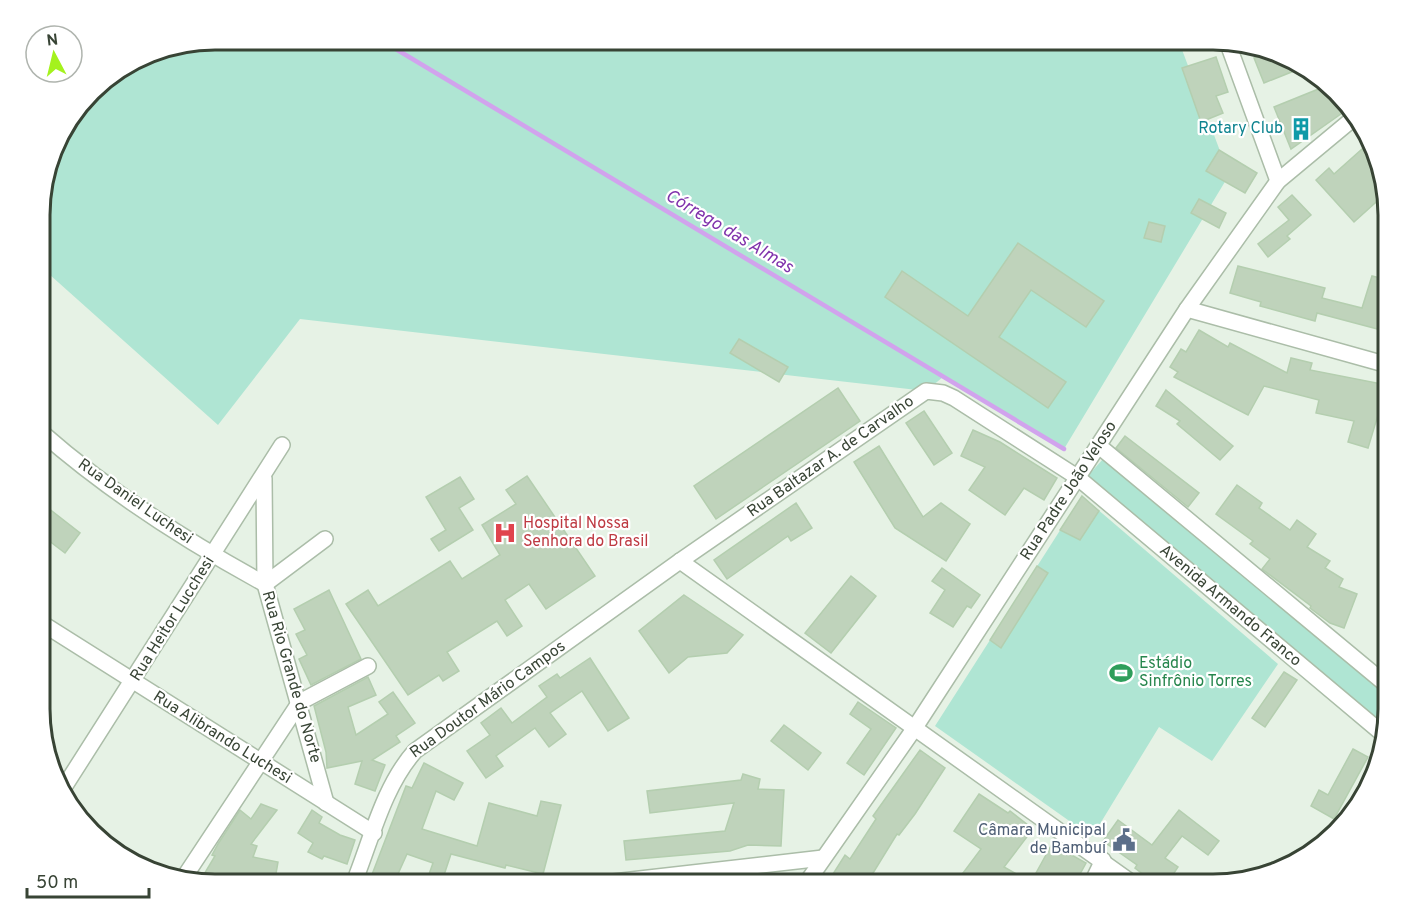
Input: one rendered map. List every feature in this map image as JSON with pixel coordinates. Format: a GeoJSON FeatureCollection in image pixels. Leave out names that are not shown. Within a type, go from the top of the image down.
{"type":"FeatureCollection","features":[{"type":"Feature","properties":{"kind":"street"},"geometry":{"type":"LineString","coordinates":[[1231,51],[1278,181]]}},
{"type":"Feature","properties":{"kind":"street","name":"Rua Padre João Veloso"},"geometry":{"type":"LineString","coordinates":[[812,874],[914,729],[1187,309],[1278,181],[1349,122]]}},
{"type":"Feature","properties":{"kind":"street"},"geometry":{"type":"LineString","coordinates":[[1187,309],[1377,362]]}},
{"type":"Feature","properties":{"kind":"street","name":"Rua Baltazar A. de Carvalho"},"geometry":{"type":"LineString","coordinates":[[680,561],[926,391],[943,393],[954,398],[1077,477]]}},
{"type":"Feature","properties":{"kind":"street","name":"Rua Daniel Luchesi"},"geometry":{"type":"LineString","coordinates":[[50,439],[114,489],[213,555],[265,584]]}},
{"type":"Feature","properties":{"kind":"street","name":"Rua Heitor Lucchesi"},"geometry":{"type":"LineString","coordinates":[[67,783],[264,478],[282,445]]}},
{"type":"Feature","properties":{"kind":"street"},"geometry":{"type":"LineString","coordinates":[[1099,446],[1377,677]]}},
{"type":"Feature","properties":{"kind":"street","name":"Avenida Armando Franco"},"geometry":{"type":"LineString","coordinates":[[1077,477],[1376,728]]}},
{"type":"Feature","properties":{"kind":"street","name":"Rua Rio Grande do Norte"},"geometry":{"type":"LineString","coordinates":[[264,478],[265,584],[300,702],[326,803]]}},
{"type":"Feature","properties":{"kind":"street"},"geometry":{"type":"LineString","coordinates":[[265,584],[325,539]]}},
{"type":"Feature","properties":{"kind":"street"},"geometry":{"type":"LineString","coordinates":[[680,561],[1121,874]]}},
{"type":"Feature","properties":{"kind":"street","name":"Rua Doutor Mário Campos"},"geometry":{"type":"LineString","coordinates":[[357,874],[400,768],[415,751],[680,561]]}},
{"type":"Feature","properties":{"kind":"street","name":"Rua Alibrando Luchesi"},"geometry":{"type":"LineString","coordinates":[[50,628],[374,833]]}},
{"type":"Feature","properties":{"kind":"street"},"geometry":{"type":"LineString","coordinates":[[188,872],[300,702],[368,666]]}},
{"type":"Feature","properties":{"kind":"street"},"geometry":{"type":"LineString","coordinates":[[684,874],[823,858]]}},
{"type":"Feature","properties":{"kind":"street"},"geometry":{"type":"LineString","coordinates":[[1096,874],[1103,860]]}},
{"type":"Feature","properties":{"kind":"shaded area"},"geometry":{"type":"Polygon","coordinates":[[[214,50],[1182,50],[1229,175],[1064,449],[943,377],[926,391],[300,319],[218,425],[50,275],[51,193],[58,161],[72,132],[90,106],[106,90],[132,72],[172,55],[214,50]]]}},
{"type":"Feature","properties":{"kind":"shaded area"},"geometry":{"type":"Polygon","coordinates":[[[1103,459],[1377,684],[1377,720],[1086,478],[1103,459]]]}},
{"type":"Feature","properties":{"kind":"shaded area","name":"Estádio Sinfrônio Torres"},"geometry":{"type":"Polygon","coordinates":[[[1082,496],[1278,664],[1212,761],[1159,727],[1092,837],[935,726],[1082,496]]]}},
{"type":"Feature","properties":{"kind":"building"},"geometry":{"type":"Polygon","coordinates":[[[1258,56],[1266,58],[1293,71],[1264,83],[1254,58],[1258,56]]]}},
{"type":"Feature","properties":{"kind":"building"},"geometry":{"type":"Polygon","coordinates":[[[1216,57],[1228,92],[1216,96],[1223,113],[1201,122],[1182,68],[1216,57]]]}},
{"type":"Feature","properties":{"kind":"building","name":"Rotary Club"},"geometry":{"type":"Polygon","coordinates":[[[1319,89],[1342,113],[1291,149],[1274,107],[1319,89]]]}},
{"type":"Feature","properties":{"kind":"building"},"geometry":{"type":"Polygon","coordinates":[[[1362,149],[1366,153],[1372,172],[1377,201],[1354,222],[1316,180],[1329,168],[1334,174],[1362,149]]]}},
{"type":"Feature","properties":{"kind":"building"},"geometry":{"type":"Polygon","coordinates":[[[1219,150],[1257,173],[1245,193],[1206,171],[1219,150]]]}},
{"type":"Feature","properties":{"kind":"building"},"geometry":{"type":"Polygon","coordinates":[[[1292,195],[1311,215],[1287,236],[1290,239],[1268,257],[1258,244],[1289,220],[1278,207],[1292,195]]]}},
{"type":"Feature","properties":{"kind":"building"},"geometry":{"type":"Polygon","coordinates":[[[1199,199],[1226,213],[1219,228],[1191,213],[1199,199]]]}},
{"type":"Feature","properties":{"kind":"building"},"geometry":{"type":"Polygon","coordinates":[[[1149,222],[1165,226],[1161,242],[1144,238],[1149,222]]]}},
{"type":"Feature","properties":{"kind":"building"},"geometry":{"type":"Polygon","coordinates":[[[1018,243],[1104,301],[1086,327],[1031,290],[999,337],[1066,382],[1048,408],[885,297],[902,271],[968,316],[1018,243]]]}},
{"type":"Feature","properties":{"kind":"building"},"geometry":{"type":"Polygon","coordinates":[[[1238,266],[1325,288],[1322,298],[1362,308],[1372,276],[1377,277],[1377,329],[1317,313],[1315,321],[1260,306],[1261,302],[1230,293],[1238,266]]]}},
{"type":"Feature","properties":{"kind":"building"},"geometry":{"type":"Polygon","coordinates":[[[1199,330],[1228,347],[1230,343],[1287,373],[1291,358],[1312,363],[1310,370],[1377,383],[1377,418],[1368,448],[1348,442],[1354,421],[1316,413],[1319,400],[1264,386],[1248,415],[1174,377],[1178,372],[1170,367],[1181,349],[1186,352],[1199,330]]]}},
{"type":"Feature","properties":{"kind":"building"},"geometry":{"type":"Polygon","coordinates":[[[739,339],[788,367],[779,382],[730,353],[739,339]]]}},
{"type":"Feature","properties":{"kind":"building"},"geometry":{"type":"Polygon","coordinates":[[[838,388],[860,421],[716,519],[694,486],[838,388]]]}},
{"type":"Feature","properties":{"kind":"building"},"geometry":{"type":"Polygon","coordinates":[[[1166,390],[1233,446],[1220,460],[1177,424],[1180,421],[1156,406],[1166,390]]]}},
{"type":"Feature","properties":{"kind":"building"},"geometry":{"type":"Polygon","coordinates":[[[924,411],[952,453],[934,465],[906,423],[924,411]]]}},
{"type":"Feature","properties":{"kind":"building"},"geometry":{"type":"Polygon","coordinates":[[[973,430],[1000,442],[1057,478],[1044,500],[1024,488],[1005,515],[969,490],[985,467],[961,456],[973,430]]]}},
{"type":"Feature","properties":{"kind":"building"},"geometry":{"type":"Polygon","coordinates":[[[1125,436],[1199,493],[1188,507],[1116,448],[1125,436]]]}},
{"type":"Feature","properties":{"kind":"building"},"geometry":{"type":"Polygon","coordinates":[[[879,446],[923,517],[941,503],[970,524],[946,561],[895,528],[854,462],[879,446]]]}},
{"type":"Feature","properties":{"kind":"building"},"geometry":{"type":"Polygon","coordinates":[[[527,476],[595,576],[546,609],[529,584],[505,600],[522,626],[507,636],[497,621],[447,652],[459,671],[443,681],[439,675],[408,695],[346,604],[368,590],[378,606],[450,561],[462,579],[500,555],[482,525],[516,504],[506,490],[527,476]]]}},
{"type":"Feature","properties":{"kind":"building"},"geometry":{"type":"Polygon","coordinates":[[[460,477],[474,499],[459,508],[473,530],[439,551],[431,539],[446,530],[426,497],[460,477]]]}},
{"type":"Feature","properties":{"kind":"building"},"geometry":{"type":"Polygon","coordinates":[[[1237,485],[1262,503],[1259,508],[1290,530],[1297,520],[1316,534],[1307,547],[1330,561],[1325,568],[1343,579],[1339,587],[1357,594],[1344,628],[1330,623],[1262,569],[1270,559],[1250,544],[1253,541],[1216,514],[1237,485]]]}},
{"type":"Feature","properties":{"kind":"building"},"geometry":{"type":"Polygon","coordinates":[[[1082,496],[1099,511],[1080,540],[1060,530],[1082,496]]]}},
{"type":"Feature","properties":{"kind":"building"},"geometry":{"type":"Polygon","coordinates":[[[796,503],[812,528],[791,541],[788,536],[727,579],[714,560],[796,503]]]}},
{"type":"Feature","properties":{"kind":"building"},"geometry":{"type":"Polygon","coordinates":[[[50,510],[80,533],[65,553],[50,542],[50,510]]]}},
{"type":"Feature","properties":{"kind":"building"},"geometry":{"type":"Polygon","coordinates":[[[1037,566],[1048,573],[1001,648],[990,640],[1037,566]]]}},
{"type":"Feature","properties":{"kind":"building"},"geometry":{"type":"Polygon","coordinates":[[[942,568],[980,595],[971,608],[967,606],[953,627],[930,613],[945,590],[932,581],[942,568]]]}},
{"type":"Feature","properties":{"kind":"building"},"geometry":{"type":"Polygon","coordinates":[[[851,576],[876,596],[831,653],[805,633],[851,576]]]}},
{"type":"Feature","properties":{"kind":"building"},"geometry":{"type":"Polygon","coordinates":[[[329,590],[361,659],[311,685],[299,659],[307,655],[296,634],[305,630],[294,609],[329,590]]]}},
{"type":"Feature","properties":{"kind":"building"},"geometry":{"type":"Polygon","coordinates":[[[684,595],[743,635],[727,653],[688,657],[669,673],[639,631],[684,595]]]}},
{"type":"Feature","properties":{"kind":"building"},"geometry":{"type":"Polygon","coordinates":[[[590,658],[629,718],[608,731],[582,691],[550,713],[566,734],[549,747],[535,728],[496,756],[503,766],[486,778],[467,751],[490,735],[481,723],[501,708],[512,723],[547,697],[539,686],[557,674],[560,678],[590,658]]]}},
{"type":"Feature","properties":{"kind":"building"},"geometry":{"type":"Polygon","coordinates":[[[1284,672],[1297,680],[1265,727],[1252,718],[1284,672]]]}},
{"type":"Feature","properties":{"kind":"building"},"geometry":{"type":"Polygon","coordinates":[[[368,677],[376,695],[348,707],[356,735],[388,714],[379,702],[393,692],[415,723],[396,736],[400,742],[372,760],[385,765],[375,791],[355,784],[362,761],[327,768],[326,752],[314,706],[368,677]]]}},
{"type":"Feature","properties":{"kind":"building"},"geometry":{"type":"Polygon","coordinates":[[[858,702],[896,728],[864,775],[847,763],[871,729],[850,714],[858,702]]]}},
{"type":"Feature","properties":{"kind":"building"},"geometry":{"type":"Polygon","coordinates":[[[784,725],[821,753],[808,770],[771,741],[784,725]]]}},
{"type":"Feature","properties":{"kind":"building"},"geometry":{"type":"Polygon","coordinates":[[[1353,749],[1368,757],[1334,819],[1311,806],[1319,790],[1328,795],[1353,749]]]}},
{"type":"Feature","properties":{"kind":"building"},"geometry":{"type":"Polygon","coordinates":[[[920,750],[945,768],[915,814],[899,835],[897,834],[874,874],[833,874],[845,855],[850,859],[876,819],[873,816],[920,750]]]}},
{"type":"Feature","properties":{"kind":"building"},"geometry":{"type":"Polygon","coordinates":[[[424,763],[463,783],[454,800],[436,791],[422,829],[477,846],[489,803],[537,816],[541,801],[561,805],[543,874],[506,865],[505,868],[451,854],[444,874],[429,874],[433,863],[407,854],[398,874],[372,874],[406,786],[412,788],[424,763]]]}},
{"type":"Feature","properties":{"kind":"building"},"geometry":{"type":"Polygon","coordinates":[[[743,774],[760,779],[758,789],[784,790],[781,846],[748,845],[730,851],[626,860],[624,841],[725,831],[734,803],[650,813],[647,791],[741,780],[743,774]]]}},
{"type":"Feature","properties":{"kind":"building"},"geometry":{"type":"Polygon","coordinates":[[[979,794],[1008,813],[1010,811],[1033,829],[1004,867],[1017,874],[962,874],[981,849],[954,831],[979,794]]]}},
{"type":"Feature","properties":{"kind":"building"},"geometry":{"type":"Polygon","coordinates":[[[261,804],[277,810],[251,844],[257,846],[253,857],[278,862],[276,874],[204,874],[215,856],[212,855],[218,844],[240,810],[251,819],[261,804]]]}},
{"type":"Feature","properties":{"kind":"building"},"geometry":{"type":"Polygon","coordinates":[[[312,810],[322,817],[319,823],[340,835],[355,840],[347,864],[324,856],[322,859],[308,852],[313,843],[298,833],[312,810]]]}},
{"type":"Feature","properties":{"kind":"building"},"geometry":{"type":"Polygon","coordinates":[[[1179,810],[1219,841],[1208,855],[1182,836],[1165,858],[1178,867],[1173,874],[1143,874],[1135,868],[1137,865],[1103,841],[1118,820],[1152,845],[1179,810]]]}},
{"type":"Feature","properties":{"kind":"building"},"geometry":{"type":"Polygon","coordinates":[[[1052,844],[1086,863],[1080,874],[1035,874],[1052,844]]]}},
{"type":"Feature","properties":{"kind":"waterway","name":"Córrego das Almas"},"geometry":{"type":"LineString","coordinates":[[397,50],[1064,449]]}},
{"type":"Feature","properties":{"kind":"place","name":"Rotary Club"},"geometry":{"type":"Point","coordinates":[1301,129]}},
{"type":"Feature","properties":{"kind":"place","name":"Hospital Nossa Senhora do Brasil"},"geometry":{"type":"Point","coordinates":[505,533]}},
{"type":"Feature","properties":{"kind":"place","name":"Estádio Sinfrônio Torres"},"geometry":{"type":"Point","coordinates":[1121,673]}},
{"type":"Feature","properties":{"kind":"place","name":"Câmara Municipal de Bambuí"},"geometry":{"type":"Point","coordinates":[1124,840]}}]}
